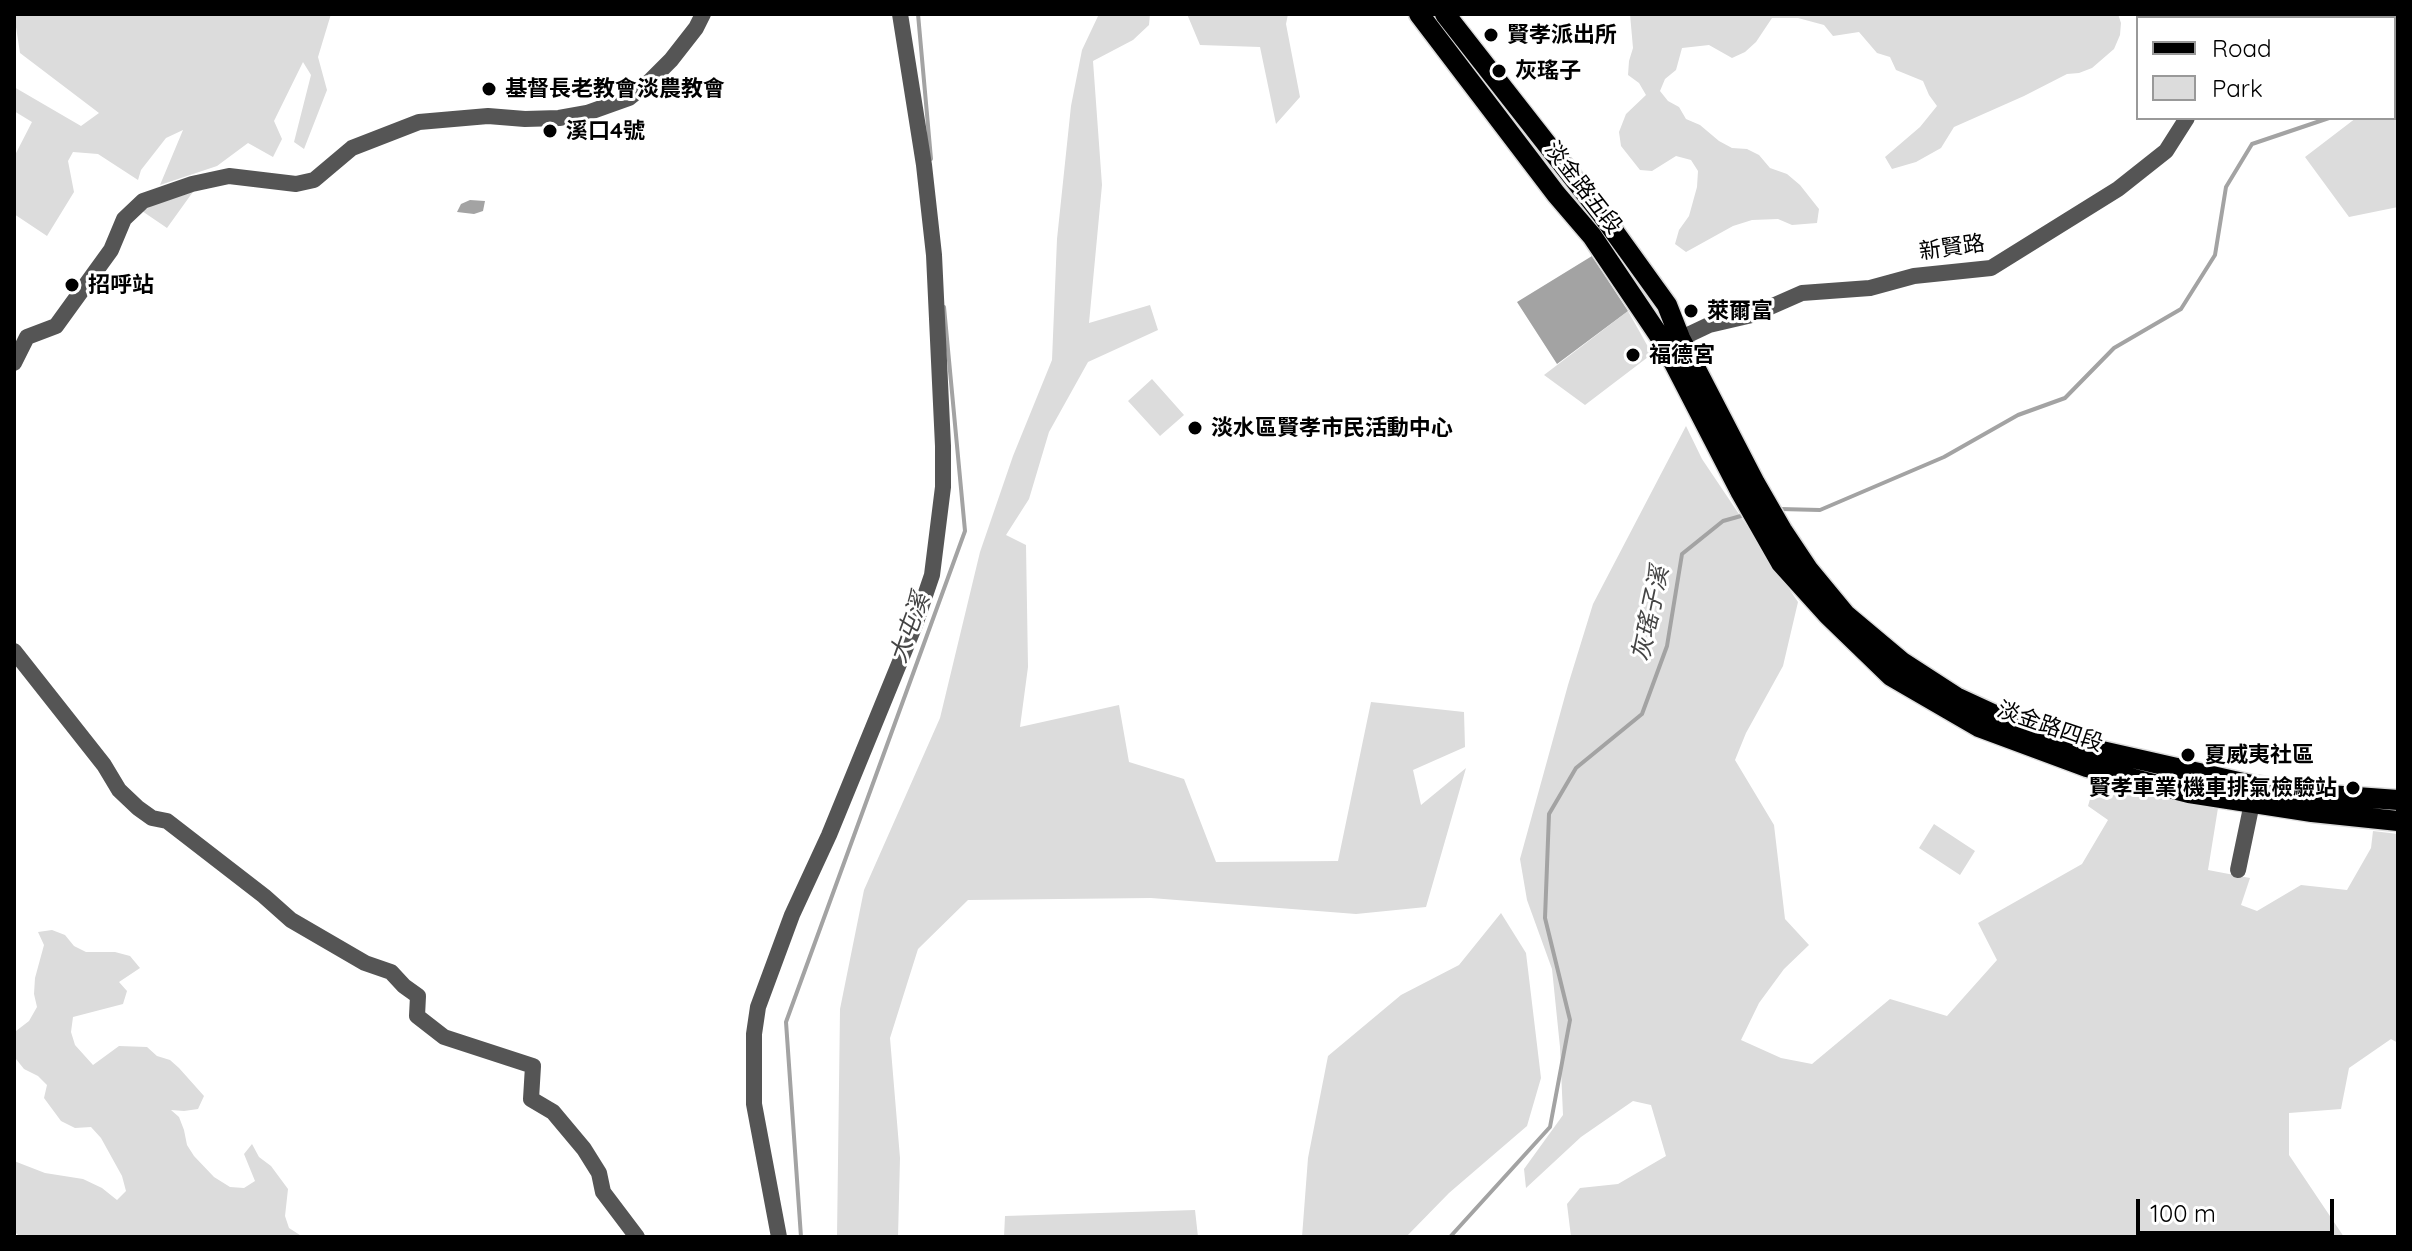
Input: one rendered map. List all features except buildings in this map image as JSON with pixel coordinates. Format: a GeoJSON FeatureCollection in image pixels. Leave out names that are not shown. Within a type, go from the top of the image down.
{"type":"FeatureCollection","features":[{"type":"Feature","properties":{"kind":"main road","name":"淡金路五段"},"geometry":{"type":"LineString","coordinates":[[1419,14],[1446,20],[1556,194],[1592,236],[1672,342],[1692,401],[1748,487]]}},
{"type":"Feature","properties":{"kind":"main road"},"geometry":{"type":"LineString","coordinates":[[1672,342],[1772,530]]}},
{"type":"Feature","properties":{"kind":"main road","name":"淡金路四段"},"geometry":{"type":"LineString","coordinates":[[1772,530],[1846,615],[1902,662],[1956,697],[2019,726],[2093,749],[2252,785],[2315,794],[2398,800]]}},
{"type":"Feature","properties":{"kind":"main road","name":"淡金路四段"},"geometry":{"type":"LineString","coordinates":[[1772,530],[1781,563],[1828,615],[1891,676],[1979,727],[2087,767],[2189,793],[2312,812],[2398,821]]}},
{"type":"Feature","properties":{"kind":"street"},"geometry":{"type":"LineString","coordinates":[[14,363],[27,337],[56,326],[111,250],[124,219],[143,201],[192,184],[229,176],[296,184],[314,180],[352,148],[419,122],[488,116],[559,118],[587,113],[629,98],[650,81],[671,60],[703,14]]}},
{"type":"Feature","properties":{"kind":"street"},"geometry":{"type":"LineString","coordinates":[[779,1237],[754,1104],[754,1034],[758,1007],[792,915],[829,835],[915,625],[932,575],[943,487],[934,255],[924,165],[900,14]]}},
{"type":"Feature","properties":{"kind":"street","name":"新賢路"},"geometry":{"type":"LineString","coordinates":[[1672,342],[1709,325],[1752,315],[1802,293],[1870,288],[1914,276],[1991,268],[2118,189],[2166,151],[2186,120]]}},
{"type":"Feature","properties":{"kind":"street"},"geometry":{"type":"LineString","coordinates":[[14,651],[104,765],[119,790],[138,808],[152,818],[167,821],[291,920],[365,963],[391,972],[418,996],[417,1016],[444,1037],[533,1066],[531,1099],[553,1112],[584,1149],[599,1173],[603,1192],[637,1237]]}},
{"type":"Feature","properties":{"kind":"street"},"geometry":{"type":"LineString","coordinates":[[2238,870],[2252,803]]}},
{"type":"Feature","properties":{"kind":"green space"},"geometry":{"type":"Polygon","coordinates":[[[14,14],[331,14],[318,57],[327,90],[304,149],[294,142],[311,75],[303,62],[274,121],[282,139],[273,157],[248,143],[217,166],[160,185],[183,130],[166,138],[141,170],[138,180],[98,154],[73,152],[68,161],[74,192],[47,236],[14,214],[14,157],[32,122],[14,111],[14,87],[81,126],[99,113],[20,53],[14,14]]]}},
{"type":"Feature","properties":{"kind":"green space"},"geometry":{"type":"Polygon","coordinates":[[[1099,14],[1150,14],[1149,25],[1133,40],[1093,61],[1102,185],[1089,323],[1150,305],[1158,330],[1088,362],[1049,432],[1029,499],[1006,535],[1026,545],[1028,667],[1020,727],[1119,705],[1129,762],[1184,779],[1216,862],[1338,861],[1371,702],[1464,712],[1465,747],[1413,770],[1421,805],[1466,768],[1426,907],[1356,914],[1151,898],[968,900],[918,949],[890,1038],[900,1158],[898,1237],[837,1237],[840,1009],[864,890],[940,718],[980,552],[1013,456],[1052,360],[1057,239],[1071,106],[1082,50],[1099,14]]]}},
{"type":"Feature","properties":{"kind":"green space"},"geometry":{"type":"Polygon","coordinates":[[[1187,14],[1288,14],[1286,24],[1300,97],[1276,124],[1260,47],[1200,45],[1187,14]]]}},
{"type":"Feature","properties":{"kind":"green space"},"geometry":{"type":"Polygon","coordinates":[[[1630,14],[2118,14],[2121,23],[2114,49],[2092,68],[2067,74],[1954,127],[1941,148],[1916,162],[1892,169],[1885,157],[1920,127],[1937,106],[1923,81],[1896,70],[1890,57],[1877,53],[1859,32],[1833,36],[1824,25],[1798,18],[1772,18],[1756,42],[1732,58],[1709,45],[1682,48],[1676,70],[1665,79],[1660,91],[1668,101],[1679,107],[1686,119],[1700,125],[1719,141],[1732,148],[1747,149],[1759,155],[1770,168],[1787,174],[1819,209],[1817,223],[1792,225],[1778,219],[1752,220],[1733,226],[1686,252],[1675,244],[1679,230],[1689,216],[1698,171],[1691,160],[1676,156],[1652,171],[1640,170],[1621,146],[1619,132],[1626,114],[1646,95],[1639,83],[1628,75],[1633,48],[1630,14]]]}},
{"type":"Feature","properties":{"kind":"green space"},"geometry":{"type":"Polygon","coordinates":[[[2398,86],[2398,207],[2349,217],[2305,157],[2353,120],[2396,120],[2398,86]]]}},
{"type":"Feature","properties":{"kind":"green space"},"geometry":{"type":"Polygon","coordinates":[[[195,189],[167,228],[142,211],[163,200],[195,189]]]}},
{"type":"Feature","properties":{"kind":"green space"},"geometry":{"type":"Polygon","coordinates":[[[1628,311],[1652,354],[1585,405],[1544,375],[1628,311]]]}},
{"type":"Feature","properties":{"kind":"green space"},"geometry":{"type":"Polygon","coordinates":[[[1152,379],[1184,415],[1160,436],[1128,401],[1152,379]]]}},
{"type":"Feature","properties":{"kind":"green space"},"geometry":{"type":"Polygon","coordinates":[[[1686,426],[1702,459],[1798,602],[1783,666],[1746,733],[1735,760],[1774,825],[1785,919],[1809,945],[1784,969],[1759,1003],[1741,1040],[1781,1058],[1812,1064],[1890,999],[1947,1016],[1997,960],[1978,923],[2082,864],[2108,820],[2088,806],[2095,782],[2218,808],[2208,870],[2250,878],[2241,905],[2257,911],[2301,885],[2347,890],[2371,848],[2373,831],[2398,834],[2398,1043],[2391,1039],[2349,1068],[2341,1109],[2289,1113],[2289,1155],[2344,1237],[1571,1237],[1567,1204],[1580,1188],[1618,1184],[1666,1156],[1651,1105],[1633,1101],[1581,1137],[1526,1188],[1524,1169],[1563,1115],[1552,969],[1527,900],[1520,859],[1593,604],[1686,426]]]}},
{"type":"Feature","properties":{"kind":"green space"},"geometry":{"type":"Polygon","coordinates":[[[1934,824],[1975,851],[1960,875],[1919,848],[1934,824]]]}},
{"type":"Feature","properties":{"kind":"green space"},"geometry":{"type":"Polygon","coordinates":[[[1501,913],[1526,953],[1541,1078],[1527,1126],[1449,1193],[1406,1237],[1302,1237],[1308,1158],[1328,1056],[1401,995],[1459,965],[1501,913]]]}},
{"type":"Feature","properties":{"kind":"green space"},"geometry":{"type":"Polygon","coordinates":[[[52,930],[65,935],[74,946],[86,952],[115,952],[130,956],[140,968],[119,982],[127,991],[123,1004],[73,1017],[71,1032],[75,1045],[93,1065],[119,1046],[147,1047],[157,1056],[170,1060],[204,1096],[198,1109],[171,1110],[179,1117],[187,1145],[194,1156],[214,1177],[230,1187],[244,1188],[255,1181],[244,1154],[252,1144],[259,1157],[271,1166],[288,1189],[285,1216],[289,1228],[303,1237],[21,1237],[14,1232],[14,1161],[45,1173],[83,1179],[117,1200],[126,1191],[122,1176],[101,1138],[91,1127],[75,1128],[61,1121],[44,1098],[47,1085],[24,1069],[16,1059],[16,1031],[29,1021],[37,1007],[35,978],[44,945],[38,932],[52,930]]]}},
{"type":"Feature","properties":{"kind":"green space"},"geometry":{"type":"Polygon","coordinates":[[[1195,1210],[1198,1237],[1004,1237],[1005,1216],[1195,1210]]]}},
{"type":"Feature","properties":{"kind":"shaded area"},"geometry":{"type":"Polygon","coordinates":[[[470,200],[485,201],[483,211],[474,214],[457,212],[461,204],[470,200]]]}},
{"type":"Feature","properties":{"kind":"shaded area"},"geometry":{"type":"Polygon","coordinates":[[[1592,256],[1628,311],[1557,364],[1517,302],[1592,256]]]}},
{"type":"Feature","properties":{"kind":"waterway","name":"大屯溪"},"geometry":{"type":"LineString","coordinates":[[918,14],[931,159]]}},
{"type":"Feature","properties":{"kind":"waterway","name":"灰瑤子溪"},"geometry":{"type":"LineString","coordinates":[[1780,509],[1820,510],[1944,457],[2018,415],[2065,398],[2114,348],[2181,309],[2215,255],[2226,187],[2252,144],[2323,120]]}},
{"type":"Feature","properties":{"kind":"waterway","name":"大屯溪"},"geometry":{"type":"LineString","coordinates":[[801,1237],[786,1022],[965,531],[944,307]]}},
{"type":"Feature","properties":{"kind":"waterway","name":"灰瑤子溪"},"geometry":{"type":"LineString","coordinates":[[1450,1237],[1550,1127],[1570,1020],[1545,918],[1549,814],[1576,768],[1642,714],[1667,646],[1682,554],[1723,521],[1748,514]]}},
{"type":"Feature","properties":{"kind":"place","name":"賢孝派出所"},"geometry":{"type":"Point","coordinates":[1491,35]}},
{"type":"Feature","properties":{"kind":"place","name":"灰瑤子"},"geometry":{"type":"Point","coordinates":[1499,71]}},
{"type":"Feature","properties":{"kind":"place","name":"基督長老教會淡農教會"},"geometry":{"type":"Point","coordinates":[489,89]}},
{"type":"Feature","properties":{"kind":"place","name":"溪口4號"},"geometry":{"type":"Point","coordinates":[550,131]}},
{"type":"Feature","properties":{"kind":"place","name":"招呼站"},"geometry":{"type":"Point","coordinates":[72,285]}},
{"type":"Feature","properties":{"kind":"place","name":"萊爾富"},"geometry":{"type":"Point","coordinates":[1691,311]}},
{"type":"Feature","properties":{"kind":"place","name":"福德宮"},"geometry":{"type":"Point","coordinates":[1633,355]}},
{"type":"Feature","properties":{"kind":"place","name":"淡水區賢孝市民活動中心"},"geometry":{"type":"Point","coordinates":[1195,428]}},
{"type":"Feature","properties":{"kind":"place","name":"夏威夷社區"},"geometry":{"type":"Point","coordinates":[2188,755]}},
{"type":"Feature","properties":{"kind":"place","name":"賢孝車業 機車排氣檢驗站"},"geometry":{"type":"Point","coordinates":[2353,788]}}]}
